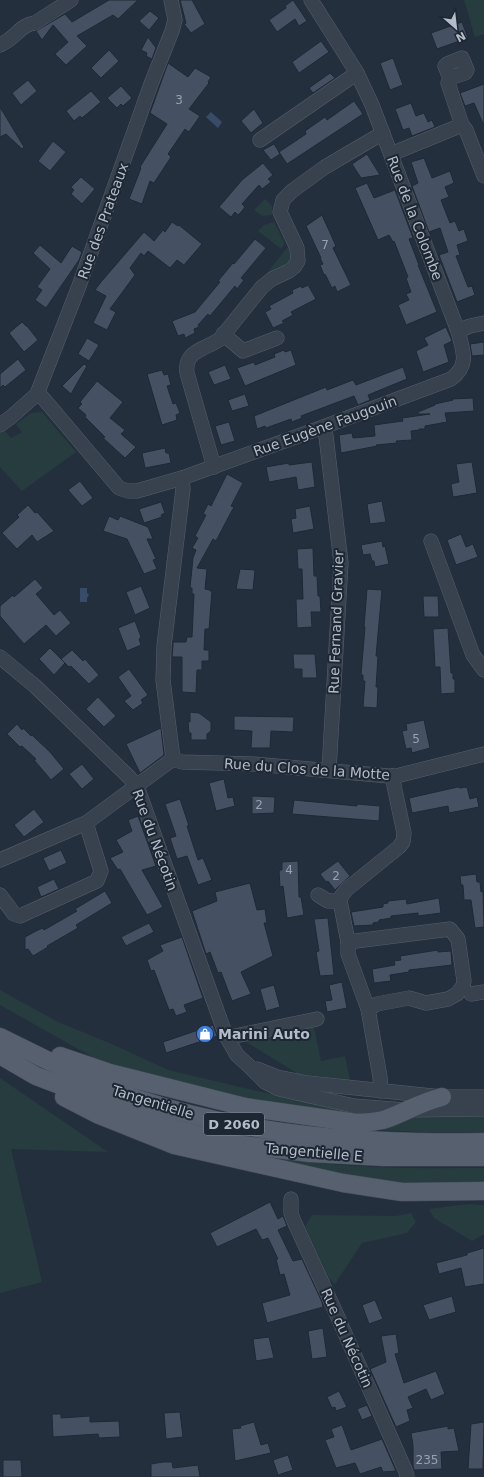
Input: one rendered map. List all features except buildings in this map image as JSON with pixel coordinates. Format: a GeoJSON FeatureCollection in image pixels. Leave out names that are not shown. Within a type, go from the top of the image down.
{"type":"FeatureCollection","features":[{"type":"Feature","properties":{"kind":"main road"},"geometry":{"type":"LineString","coordinates":[[0,1036],[110,1073],[245,1107],[357,1123],[385,1120],[426,1101],[442,1097]]}},
{"type":"Feature","properties":{"kind":"main road","name":"Tangentielle"},"geometry":{"type":"LineString","coordinates":[[0,1036],[83,1078],[132,1097],[183,1112],[245,1126],[314,1137],[374,1141],[484,1142]]}},
{"type":"Feature","properties":{"kind":"main road","name":"D 2060"},"geometry":{"type":"LineString","coordinates":[[0,1055],[36,1076]]}},
{"type":"Feature","properties":{"kind":"main road"},"geometry":{"type":"LineString","coordinates":[[36,1076],[65,1098],[98,1115],[174,1145],[343,1183],[392,1191],[484,1191]]}},
{"type":"Feature","properties":{"kind":"main road","name":"Tangentielle E"},"geometry":{"type":"LineString","coordinates":[[36,1076],[176,1129],[236,1144],[310,1153],[382,1157],[484,1157]]}},
{"type":"Feature","properties":{"kind":"street"},"geometry":{"type":"LineString","coordinates":[[0,45],[11,38],[16,32],[30,24],[35,23],[71,0]]}},
{"type":"Feature","properties":{"kind":"street","name":"Rue des Prateaux"},"geometry":{"type":"LineString","coordinates":[[0,425],[11,418],[37,394],[79,286],[151,84],[172,31],[175,20],[170,0]]}},
{"type":"Feature","properties":{"kind":"street","name":"Rue de la Colombe"},"geometry":{"type":"LineString","coordinates":[[311,0],[357,73],[372,105],[458,331],[463,351],[464,360],[462,366]]}},
{"type":"Feature","properties":{"kind":"street"},"geometry":{"type":"LineString","coordinates":[[260,140],[357,73]]}},
{"type":"Feature","properties":{"kind":"street"},"geometry":{"type":"LineString","coordinates":[[450,78],[448,84],[462,126],[466,130],[484,176]]}},
{"type":"Feature","properties":{"kind":"street"},"geometry":{"type":"LineString","coordinates":[[391,154],[462,126]]}},
{"type":"Feature","properties":{"kind":"street"},"geometry":{"type":"LineString","coordinates":[[214,467],[187,373],[186,367],[188,358],[192,354],[213,344],[224,334],[262,287],[272,279],[289,271],[298,261],[297,248],[280,212],[284,200],[292,192],[326,168],[383,133]]}},
{"type":"Feature","properties":{"kind":"street"},"geometry":{"type":"LineString","coordinates":[[458,331],[470,326],[484,323]]}},
{"type":"Feature","properties":{"kind":"street"},"geometry":{"type":"LineString","coordinates":[[224,334],[243,351],[277,338]]}},
{"type":"Feature","properties":{"kind":"street","name":"Rue Eugène Faugouin"},"geometry":{"type":"LineString","coordinates":[[37,394],[43,398],[119,488],[128,491],[137,491],[167,483],[214,467],[451,379],[458,373],[462,366]]}},
{"type":"Feature","properties":{"kind":"street","name":"Rue Fernand Gravier"},"geometry":{"type":"LineString","coordinates":[[323,427],[326,436],[341,563],[329,770]]}},
{"type":"Feature","properties":{"kind":"street"},"geometry":{"type":"LineString","coordinates":[[0,860],[86,823],[173,759],[163,680],[164,646],[183,489],[182,478]]}},
{"type":"Feature","properties":{"kind":"street"},"geometry":{"type":"LineString","coordinates":[[431,541],[473,655],[484,670]]}},
{"type":"Feature","properties":{"kind":"street","name":"Rue du Nécotin"},"geometry":{"type":"LineString","coordinates":[[0,657],[35,686],[130,778],[136,786],[227,1038],[237,1055],[265,1082],[279,1089],[324,1100],[362,1106],[406,1110],[484,1109]]}},
{"type":"Feature","properties":{"kind":"street","name":"Rue du Clos de la Motte"},"geometry":{"type":"LineString","coordinates":[[173,759],[182,762],[253,764],[392,776],[484,754]]}},
{"type":"Feature","properties":{"kind":"street"},"geometry":{"type":"LineString","coordinates":[[362,1106],[381,1091],[380,1077],[368,1009],[348,954],[348,942],[340,901],[342,895],[347,889],[399,847],[403,842],[404,833],[392,776]]}},
{"type":"Feature","properties":{"kind":"street"},"geometry":{"type":"LineString","coordinates":[[0,895],[14,914],[20,916],[97,882],[101,872],[86,823]]}},
{"type":"Feature","properties":{"kind":"street"},"geometry":{"type":"LineString","coordinates":[[318,895],[328,900],[340,901]]}},
{"type":"Feature","properties":{"kind":"street"},"geometry":{"type":"LineString","coordinates":[[348,942],[450,929],[458,939],[464,981],[463,986],[457,994],[448,999],[426,1003],[409,998],[377,1004],[368,1009]]}},
{"type":"Feature","properties":{"kind":"street"},"geometry":{"type":"LineString","coordinates":[[227,1038],[317,1019]]}},
{"type":"Feature","properties":{"kind":"street","name":"Rue du Nécotin"},"geometry":{"type":"LineString","coordinates":[[248,1065],[277,1077],[308,1084],[442,1097],[484,1097]]}},
{"type":"Feature","properties":{"kind":"street","name":"Rue du Nécotin"},"geometry":{"type":"LineString","coordinates":[[291,1199],[291,1213],[293,1219],[340,1320],[407,1477]]}},
{"type":"Feature","properties":{"kind":"green space"},"geometry":{"type":"Polygon","coordinates":[[[464,0],[484,0],[484,34],[475,37],[464,0]]]}},
{"type":"Feature","properties":{"kind":"green space"},"geometry":{"type":"Polygon","coordinates":[[[265,199],[272,206],[272,215],[262,216],[254,210],[265,199]]]}},
{"type":"Feature","properties":{"kind":"green space"},"geometry":{"type":"Polygon","coordinates":[[[274,222],[284,242],[281,249],[258,231],[264,225],[274,222]]]}},
{"type":"Feature","properties":{"kind":"green space"},"geometry":{"type":"Polygon","coordinates":[[[290,247],[292,254],[290,263],[269,275],[267,273],[287,248],[290,247]]]}},
{"type":"Feature","properties":{"kind":"green space"},"geometry":{"type":"Polygon","coordinates":[[[42,412],[76,452],[22,491],[0,467],[0,433],[4,430],[11,438],[22,432],[16,424],[31,413],[42,412]]]}},
{"type":"Feature","properties":{"kind":"green space"},"geometry":{"type":"Polygon","coordinates":[[[0,990],[58,1022],[112,1044],[168,1070],[257,1091],[360,1112],[359,1115],[263,1105],[153,1076],[94,1058],[0,1005],[0,990]]]}},
{"type":"Feature","properties":{"kind":"green space"},"geometry":{"type":"Polygon","coordinates":[[[313,1022],[321,1061],[345,1056],[350,1080],[298,1074],[238,1037],[313,1022]]]}},
{"type":"Feature","properties":{"kind":"green space"},"geometry":{"type":"Polygon","coordinates":[[[0,1078],[108,1152],[11,1149],[42,1282],[0,1293],[0,1078]]]}},
{"type":"Feature","properties":{"kind":"green space"},"geometry":{"type":"Polygon","coordinates":[[[484,1115],[484,1132],[377,1130],[378,1128],[420,1116],[484,1115]]]}},
{"type":"Feature","properties":{"kind":"green space"},"geometry":{"type":"Polygon","coordinates":[[[227,1150],[325,1164],[405,1168],[484,1168],[484,1186],[396,1187],[227,1150]]]}},
{"type":"Feature","properties":{"kind":"green space"},"geometry":{"type":"Polygon","coordinates":[[[468,1204],[484,1205],[484,1234],[472,1241],[434,1218],[429,1209],[468,1204]]]}},
{"type":"Feature","properties":{"kind":"green space"},"geometry":{"type":"Polygon","coordinates":[[[411,1213],[416,1222],[407,1233],[362,1243],[335,1284],[329,1279],[305,1226],[312,1215],[396,1216],[411,1213]]]}},
{"type":"Feature","properties":{"kind":"water"},"geometry":{"type":"Polygon","coordinates":[[[211,112],[222,122],[218,128],[206,117],[211,112]]]}},
{"type":"Feature","properties":{"kind":"water"},"geometry":{"type":"Polygon","coordinates":[[[80,588],[87,588],[87,593],[89,595],[87,602],[80,602],[80,588]]]}},
{"type":"Feature","properties":{"kind":"place","name":"Marini Auto"},"geometry":{"type":"Point","coordinates":[205,1034]}}]}
